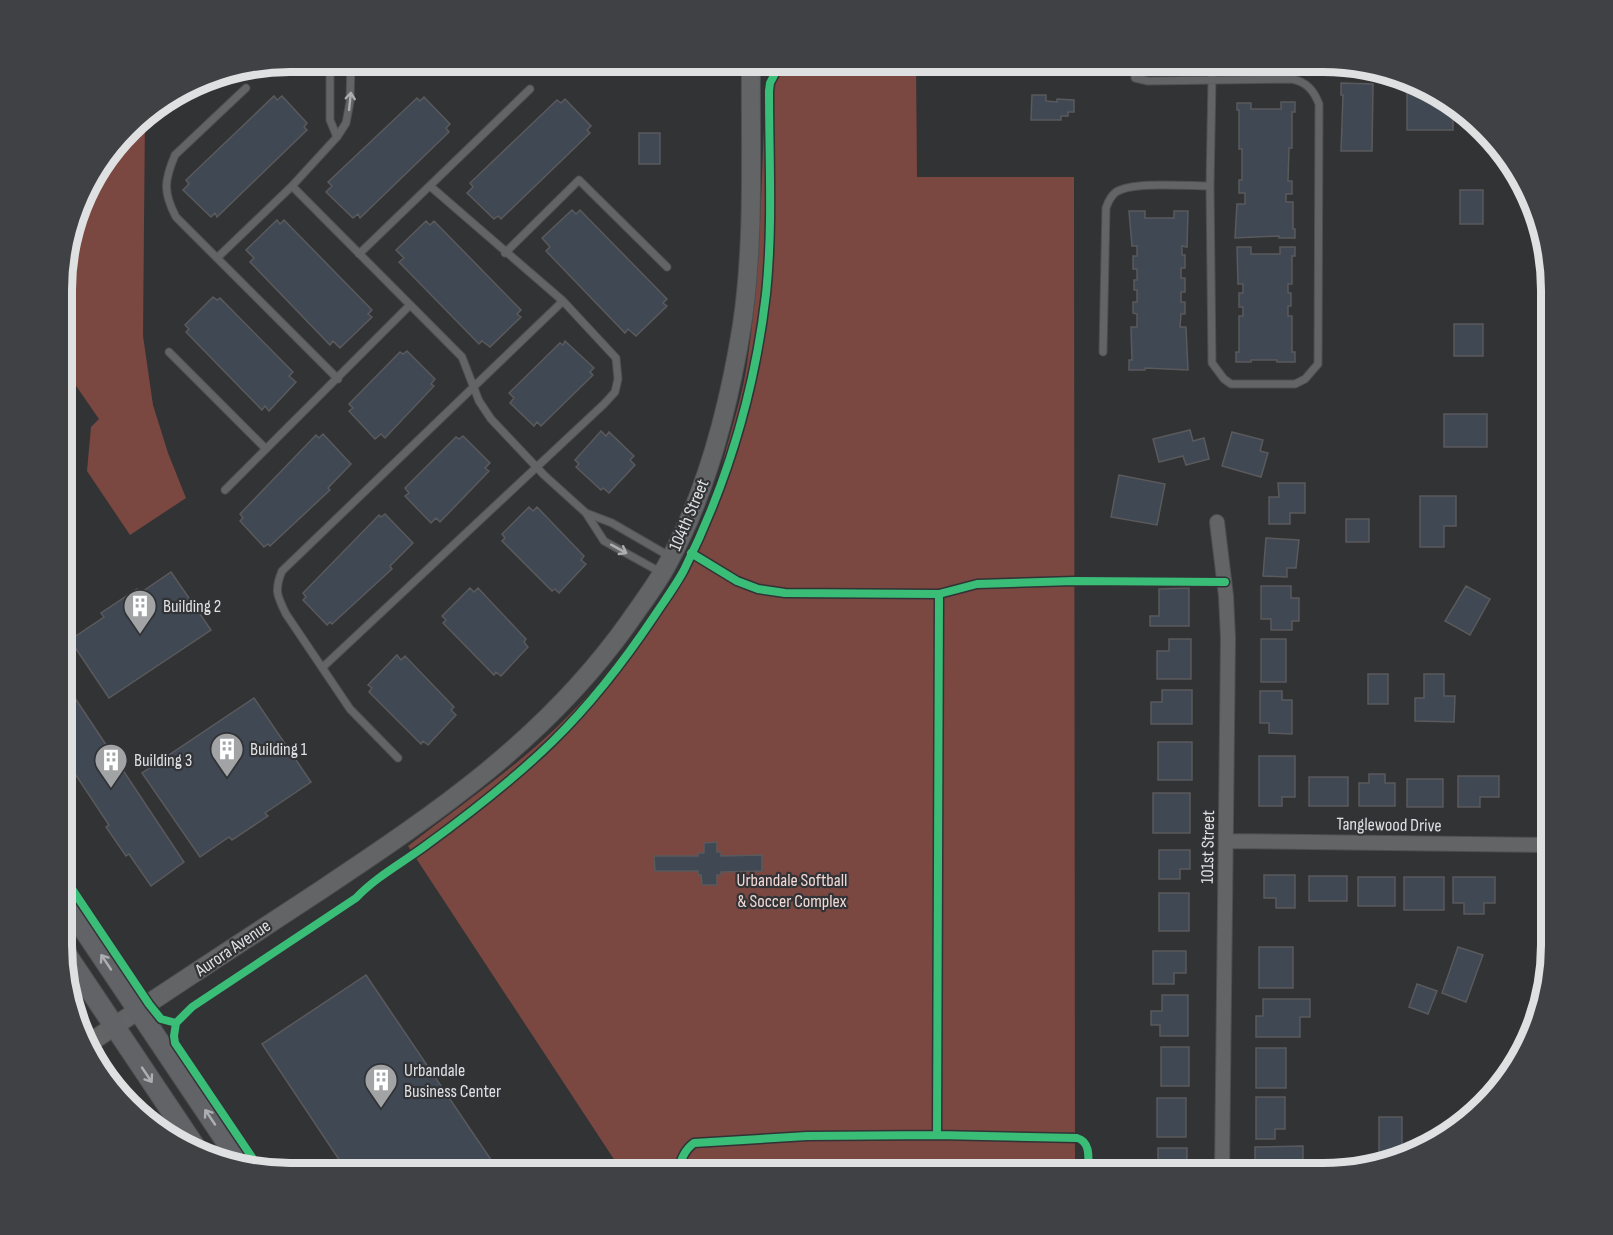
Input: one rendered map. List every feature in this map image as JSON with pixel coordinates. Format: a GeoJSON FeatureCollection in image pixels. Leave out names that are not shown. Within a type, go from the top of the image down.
{"type":"FeatureCollection","features":[{"type":"Feature","properties":{"kind":"main road"},"geometry":{"type":"LineString","coordinates":[[72,912],[237,1157]]}},
{"type":"Feature","properties":{"kind":"main road"},"geometry":{"type":"LineString","coordinates":[[73,964],[189,1138]]}},
{"type":"Feature","properties":{"kind":"street","name":"104th Street"},"geometry":{"type":"LineString","coordinates":[[381,850],[474,784],[544,722],[579,686],[615,642],[671,557],[711,460],[733,377],[742,326],[750,224],[751,72]]}},
{"type":"Feature","properties":{"kind":"street","name":"101st Street"},"geometry":{"type":"LineString","coordinates":[[1218,522],[1228,638],[1222,1163]]}},
{"type":"Feature","properties":{"kind":"street","name":"Tanglewood Drive"},"geometry":{"type":"LineString","coordinates":[[1226,841],[1541,845]]}},
{"type":"Feature","properties":{"kind":"street","name":"Aurora Avenue"},"geometry":{"type":"LineString","coordinates":[[94,1040],[381,850]]}},
{"type":"Feature","properties":{"kind":"lane"},"geometry":{"type":"LineString","coordinates":[[330,72],[330,120],[337,137]]}},
{"type":"Feature","properties":{"kind":"lane"},"geometry":{"type":"LineString","coordinates":[[217,258],[292,186],[337,137],[346,123],[350,102],[351,72]]}},
{"type":"Feature","properties":{"kind":"lane"},"geometry":{"type":"LineString","coordinates":[[1135,72],[1135,78],[1140,81],[1212,80],[1292,79],[1310,88],[1319,104],[1318,364],[1305,379],[1294,384],[1232,384],[1224,379],[1212,363],[1210,186],[1212,80],[1212,72]]}},
{"type":"Feature","properties":{"kind":"lane"},"geometry":{"type":"LineString","coordinates":[[246,88],[175,155],[169,168],[166,184],[167,200],[176,217],[338,379]]}},
{"type":"Feature","properties":{"kind":"lane"},"geometry":{"type":"LineString","coordinates":[[359,254],[530,89]]}},
{"type":"Feature","properties":{"kind":"lane"},"geometry":{"type":"LineString","coordinates":[[505,253],[579,180],[667,267]]}},
{"type":"Feature","properties":{"kind":"lane"},"geometry":{"type":"LineString","coordinates":[[292,186],[462,357],[479,401],[491,419],[586,513],[604,541],[662,573]]}},
{"type":"Feature","properties":{"kind":"lane"},"geometry":{"type":"LineString","coordinates":[[323,667],[604,404],[615,392],[618,379],[616,358],[563,301],[430,186]]}},
{"type":"Feature","properties":{"kind":"lane"},"geometry":{"type":"LineString","coordinates":[[1102,352],[1106,208],[1110,199],[1115,193],[1131,186],[1210,186]]}},
{"type":"Feature","properties":{"kind":"lane"},"geometry":{"type":"LineString","coordinates":[[398,758],[350,709],[279,600],[277,585],[282,571],[563,301]]}},
{"type":"Feature","properties":{"kind":"lane"},"geometry":{"type":"LineString","coordinates":[[225,490],[410,305]]}},
{"type":"Feature","properties":{"kind":"lane"},"geometry":{"type":"LineString","coordinates":[[169,352],[266,449]]}},
{"type":"Feature","properties":{"kind":"lane"},"geometry":{"type":"LineString","coordinates":[[586,513],[612,524],[671,557]]}},
{"type":"Feature","properties":{"kind":"green space","name":"Urbandale Softball & Soccer Complex"},"geometry":{"type":"Polygon","coordinates":[[[771,72],[916,72],[917,177],[1074,177],[1075,1163],[616,1163],[408,846],[521,759],[580,704],[643,628],[661,601],[693,543],[716,486],[745,374],[752,329],[758,259],[766,83],[771,72]]]}},
{"type":"Feature","properties":{"kind":"green space"},"geometry":{"type":"Polygon","coordinates":[[[145,127],[143,336],[153,405],[168,453],[186,498],[130,535],[87,471],[91,427],[99,419],[72,380],[72,276],[76,248],[84,220],[101,181],[117,157],[145,127]]]}},
{"type":"Feature","properties":{"kind":"building"},"geometry":{"type":"Polygon","coordinates":[[[1341,83],[1373,84],[1372,151],[1341,151],[1343,95],[1341,95],[1341,83]]]}},
{"type":"Feature","properties":{"kind":"building"},"geometry":{"type":"Polygon","coordinates":[[[1407,91],[1432,101],[1457,118],[1453,118],[1453,130],[1407,130],[1407,91]]]}},
{"type":"Feature","properties":{"kind":"building"},"geometry":{"type":"Polygon","coordinates":[[[1032,95],[1046,95],[1046,101],[1074,100],[1074,112],[1068,112],[1068,116],[1061,116],[1061,120],[1031,120],[1032,95]]]}},
{"type":"Feature","properties":{"kind":"building"},"geometry":{"type":"Polygon","coordinates":[[[274,96],[277,100],[282,96],[307,123],[304,127],[307,130],[217,217],[215,213],[211,217],[183,190],[189,184],[186,180],[274,96]]]}},
{"type":"Feature","properties":{"kind":"building"},"geometry":{"type":"Polygon","coordinates":[[[424,97],[450,124],[446,128],[449,132],[360,218],[358,214],[353,218],[326,192],[332,186],[328,182],[417,98],[420,101],[424,97]]]}},
{"type":"Feature","properties":{"kind":"building"},"geometry":{"type":"Polygon","coordinates":[[[565,99],[591,126],[587,130],[590,133],[501,219],[498,216],[494,219],[467,193],[473,187],[470,183],[557,100],[561,103],[565,99]]]}},
{"type":"Feature","properties":{"kind":"building"},"geometry":{"type":"Polygon","coordinates":[[[1281,102],[1295,102],[1295,112],[1292,112],[1292,148],[1289,148],[1288,181],[1292,181],[1292,194],[1286,194],[1286,202],[1293,202],[1295,238],[1279,238],[1279,236],[1235,238],[1237,204],[1245,204],[1245,193],[1239,193],[1239,180],[1242,180],[1242,149],[1239,149],[1237,103],[1251,103],[1251,109],[1281,109],[1281,102]]]}},
{"type":"Feature","properties":{"kind":"building"},"geometry":{"type":"Polygon","coordinates":[[[639,133],[660,133],[660,164],[639,164],[639,133]]]}},
{"type":"Feature","properties":{"kind":"building"},"geometry":{"type":"Polygon","coordinates":[[[1460,190],[1483,190],[1483,224],[1460,224],[1460,190]]]}},
{"type":"Feature","properties":{"kind":"building"},"geometry":{"type":"Polygon","coordinates":[[[572,210],[576,214],[580,210],[667,299],[663,303],[667,306],[636,336],[628,329],[625,333],[546,251],[550,247],[542,238],[572,210]]]}},
{"type":"Feature","properties":{"kind":"building"},"geometry":{"type":"Polygon","coordinates":[[[1129,211],[1145,211],[1145,218],[1174,218],[1174,211],[1188,211],[1187,247],[1182,246],[1185,268],[1181,268],[1181,278],[1185,278],[1185,292],[1181,292],[1181,302],[1185,302],[1185,314],[1181,314],[1180,327],[1186,327],[1188,370],[1145,368],[1145,370],[1129,370],[1129,360],[1132,360],[1131,327],[1137,327],[1137,314],[1133,313],[1133,302],[1137,302],[1134,280],[1137,280],[1137,269],[1133,269],[1133,256],[1137,256],[1137,246],[1132,246],[1129,211]]]}},
{"type":"Feature","properties":{"kind":"building"},"geometry":{"type":"Polygon","coordinates":[[[277,220],[280,224],[284,220],[372,310],[368,314],[372,317],[340,348],[333,341],[330,345],[250,262],[254,258],[246,250],[277,220]]]}},
{"type":"Feature","properties":{"kind":"building"},"geometry":{"type":"Polygon","coordinates":[[[426,221],[430,225],[434,221],[521,310],[517,314],[521,317],[490,347],[482,341],[479,344],[399,262],[404,258],[396,250],[426,221]]]}},
{"type":"Feature","properties":{"kind":"building"},"geometry":{"type":"Polygon","coordinates":[[[1237,247],[1251,247],[1251,254],[1280,254],[1280,247],[1295,247],[1295,256],[1292,256],[1292,284],[1288,284],[1291,306],[1288,306],[1288,316],[1292,316],[1292,352],[1295,352],[1295,362],[1251,360],[1251,362],[1236,362],[1236,352],[1239,352],[1239,316],[1243,316],[1243,307],[1239,307],[1239,293],[1243,293],[1243,284],[1238,284],[1237,247]]]}},
{"type":"Feature","properties":{"kind":"building"},"geometry":{"type":"Polygon","coordinates":[[[213,297],[217,300],[220,298],[293,372],[289,376],[296,382],[269,411],[265,406],[262,410],[186,332],[189,329],[185,325],[213,297]]]}},
{"type":"Feature","properties":{"kind":"building"},"geometry":{"type":"Polygon","coordinates":[[[1454,324],[1483,324],[1483,356],[1454,356],[1454,324]]]}},
{"type":"Feature","properties":{"kind":"building"},"geometry":{"type":"Polygon","coordinates":[[[565,341],[594,368],[590,372],[593,375],[541,426],[537,422],[534,426],[510,403],[514,398],[509,393],[560,343],[563,345],[565,341]]]}},
{"type":"Feature","properties":{"kind":"building"},"geometry":{"type":"Polygon","coordinates":[[[407,351],[435,379],[431,384],[434,386],[385,438],[381,434],[375,439],[349,411],[353,408],[349,404],[400,352],[403,354],[407,351]]]}},
{"type":"Feature","properties":{"kind":"building"},"geometry":{"type":"Polygon","coordinates":[[[1444,414],[1487,414],[1487,447],[1444,447],[1444,414]]]}},
{"type":"Feature","properties":{"kind":"building"},"geometry":{"type":"Polygon","coordinates":[[[1190,430],[1193,441],[1204,438],[1209,459],[1186,465],[1183,456],[1159,462],[1153,439],[1190,430]]]}},
{"type":"Feature","properties":{"kind":"building"},"geometry":{"type":"Polygon","coordinates":[[[601,431],[606,436],[609,432],[634,456],[630,460],[635,465],[609,493],[603,488],[601,490],[576,467],[579,464],[575,460],[601,431]]]}},
{"type":"Feature","properties":{"kind":"building"},"geometry":{"type":"Polygon","coordinates":[[[1232,432],[1263,440],[1260,451],[1268,453],[1261,477],[1222,466],[1232,432]]]}},
{"type":"Feature","properties":{"kind":"building"},"geometry":{"type":"Polygon","coordinates":[[[323,434],[351,464],[328,488],[330,490],[270,546],[268,544],[264,547],[240,521],[243,518],[240,514],[316,435],[319,438],[323,434]]]}},
{"type":"Feature","properties":{"kind":"building"},"geometry":{"type":"Polygon","coordinates":[[[463,436],[490,463],[485,468],[489,471],[440,522],[436,518],[431,523],[405,496],[409,493],[405,488],[456,437],[459,439],[463,436]]]}},
{"type":"Feature","properties":{"kind":"building"},"geometry":{"type":"Polygon","coordinates":[[[1119,475],[1165,484],[1157,525],[1111,517],[1119,475]]]}},
{"type":"Feature","properties":{"kind":"building"},"geometry":{"type":"Polygon","coordinates":[[[1278,483],[1305,483],[1305,513],[1290,513],[1290,524],[1269,524],[1269,497],[1279,497],[1278,483]]]}},
{"type":"Feature","properties":{"kind":"building"},"geometry":{"type":"Polygon","coordinates":[[[1420,496],[1456,496],[1456,526],[1444,526],[1444,547],[1420,547],[1420,496]]]}},
{"type":"Feature","properties":{"kind":"building"},"geometry":{"type":"Polygon","coordinates":[[[529,507],[533,511],[537,507],[584,556],[581,560],[586,564],[559,593],[555,589],[552,591],[502,541],[505,538],[502,534],[529,507]]]}},
{"type":"Feature","properties":{"kind":"building"},"geometry":{"type":"Polygon","coordinates":[[[385,514],[413,543],[390,566],[392,569],[332,624],[330,622],[327,625],[303,600],[306,597],[303,593],[379,515],[381,517],[385,514]]]}},
{"type":"Feature","properties":{"kind":"building"},"geometry":{"type":"Polygon","coordinates":[[[1346,519],[1369,519],[1369,542],[1346,542],[1346,519]]]}},
{"type":"Feature","properties":{"kind":"building"},"geometry":{"type":"Polygon","coordinates":[[[1266,538],[1299,540],[1296,568],[1287,568],[1287,577],[1263,576],[1266,538]]]}},
{"type":"Feature","properties":{"kind":"building","name":"Building 2"},"geometry":{"type":"Polygon","coordinates":[[[171,572],[211,630],[109,698],[72,643],[72,639],[104,617],[101,613],[137,589],[140,593],[171,572]]]}},
{"type":"Feature","properties":{"kind":"building"},"geometry":{"type":"Polygon","coordinates":[[[1261,586],[1291,586],[1291,598],[1299,598],[1299,621],[1292,621],[1292,630],[1271,630],[1271,619],[1261,619],[1261,586]]]}},
{"type":"Feature","properties":{"kind":"building"},"geometry":{"type":"Polygon","coordinates":[[[1466,586],[1490,599],[1470,635],[1445,621],[1466,586]]]}},
{"type":"Feature","properties":{"kind":"building"},"geometry":{"type":"Polygon","coordinates":[[[470,588],[474,592],[478,588],[526,639],[524,642],[528,647],[501,676],[496,672],[494,675],[443,623],[446,620],[442,616],[470,588]]]}},
{"type":"Feature","properties":{"kind":"building"},"geometry":{"type":"Polygon","coordinates":[[[1189,588],[1189,626],[1150,626],[1150,616],[1159,616],[1159,589],[1189,588]]]}},
{"type":"Feature","properties":{"kind":"building"},"geometry":{"type":"Polygon","coordinates":[[[1169,639],[1191,639],[1191,679],[1157,679],[1157,651],[1169,651],[1169,639]]]}},
{"type":"Feature","properties":{"kind":"building"},"geometry":{"type":"Polygon","coordinates":[[[1261,639],[1286,639],[1286,682],[1261,682],[1261,639]]]}},
{"type":"Feature","properties":{"kind":"building"},"geometry":{"type":"Polygon","coordinates":[[[397,655],[401,660],[405,656],[454,707],[451,710],[456,715],[428,745],[423,741],[421,744],[369,692],[372,688],[368,685],[397,655]]]}},
{"type":"Feature","properties":{"kind":"building"},"geometry":{"type":"Polygon","coordinates":[[[1368,674],[1388,674],[1388,704],[1368,704],[1368,674]]]}},
{"type":"Feature","properties":{"kind":"building"},"geometry":{"type":"Polygon","coordinates":[[[1424,674],[1444,674],[1444,696],[1455,696],[1454,722],[1415,721],[1415,698],[1424,698],[1424,674]]]}},
{"type":"Feature","properties":{"kind":"building"},"geometry":{"type":"Polygon","coordinates":[[[1162,690],[1192,690],[1192,724],[1151,724],[1151,702],[1162,702],[1162,690]]]}},
{"type":"Feature","properties":{"kind":"building"},"geometry":{"type":"Polygon","coordinates":[[[1260,691],[1282,691],[1282,700],[1292,700],[1292,734],[1269,733],[1269,723],[1260,723],[1260,691]]]}},
{"type":"Feature","properties":{"kind":"building","name":"Building 3"},"geometry":{"type":"Polygon","coordinates":[[[72,694],[184,862],[151,886],[129,854],[126,856],[106,827],[109,825],[72,769],[72,694]]]}},
{"type":"Feature","properties":{"kind":"building","name":"Building 1"},"geometry":{"type":"Polygon","coordinates":[[[254,698],[311,782],[265,813],[268,816],[232,840],[229,837],[200,857],[142,773],[254,698]]]}},
{"type":"Feature","properties":{"kind":"building"},"geometry":{"type":"Polygon","coordinates":[[[1158,742],[1192,742],[1192,780],[1158,780],[1158,742]]]}},
{"type":"Feature","properties":{"kind":"building"},"geometry":{"type":"Polygon","coordinates":[[[1259,756],[1295,756],[1295,797],[1282,797],[1282,806],[1259,806],[1259,756]]]}},
{"type":"Feature","properties":{"kind":"building"},"geometry":{"type":"Polygon","coordinates":[[[1369,774],[1385,774],[1385,783],[1395,783],[1395,806],[1359,806],[1359,783],[1369,783],[1369,774]]]}},
{"type":"Feature","properties":{"kind":"building"},"geometry":{"type":"Polygon","coordinates":[[[1458,776],[1499,776],[1499,797],[1480,797],[1480,807],[1458,807],[1458,776]]]}},
{"type":"Feature","properties":{"kind":"building"},"geometry":{"type":"Polygon","coordinates":[[[1309,777],[1348,777],[1348,806],[1309,806],[1309,777]]]}},
{"type":"Feature","properties":{"kind":"building"},"geometry":{"type":"Polygon","coordinates":[[[1407,779],[1443,779],[1443,807],[1407,807],[1407,779]]]}},
{"type":"Feature","properties":{"kind":"building"},"geometry":{"type":"Polygon","coordinates":[[[1153,793],[1190,793],[1190,833],[1153,833],[1153,793]]]}},
{"type":"Feature","properties":{"kind":"building"},"geometry":{"type":"Polygon","coordinates":[[[717,842],[717,852],[721,852],[721,856],[762,855],[762,871],[721,872],[721,875],[717,875],[717,885],[702,885],[698,871],[655,871],[654,856],[698,856],[698,853],[704,853],[704,843],[717,842]]]}},
{"type":"Feature","properties":{"kind":"building"},"geometry":{"type":"Polygon","coordinates":[[[1159,850],[1190,850],[1190,869],[1180,869],[1180,879],[1159,879],[1159,850]]]}},
{"type":"Feature","properties":{"kind":"building"},"geometry":{"type":"Polygon","coordinates":[[[1264,875],[1295,875],[1295,908],[1276,908],[1276,898],[1264,898],[1264,875]]]}},
{"type":"Feature","properties":{"kind":"building"},"geometry":{"type":"Polygon","coordinates":[[[1309,876],[1347,876],[1347,901],[1309,901],[1309,876]]]}},
{"type":"Feature","properties":{"kind":"building"},"geometry":{"type":"Polygon","coordinates":[[[1358,877],[1395,877],[1395,906],[1358,906],[1358,877]]]}},
{"type":"Feature","properties":{"kind":"building"},"geometry":{"type":"Polygon","coordinates":[[[1404,877],[1444,877],[1444,910],[1404,910],[1404,877]]]}},
{"type":"Feature","properties":{"kind":"building"},"geometry":{"type":"Polygon","coordinates":[[[1453,877],[1495,877],[1495,903],[1484,903],[1484,914],[1464,914],[1464,903],[1453,903],[1453,877]]]}},
{"type":"Feature","properties":{"kind":"building"},"geometry":{"type":"Polygon","coordinates":[[[1159,893],[1189,893],[1189,931],[1159,931],[1159,893]]]}},
{"type":"Feature","properties":{"kind":"building"},"geometry":{"type":"Polygon","coordinates":[[[1259,947],[1293,947],[1293,988],[1259,988],[1259,947]]]}},
{"type":"Feature","properties":{"kind":"building"},"geometry":{"type":"Polygon","coordinates":[[[1458,947],[1483,955],[1466,1002],[1442,993],[1458,947]]]}},
{"type":"Feature","properties":{"kind":"building"},"geometry":{"type":"Polygon","coordinates":[[[1153,951],[1186,951],[1186,973],[1174,973],[1174,984],[1153,984],[1153,951]]]}},
{"type":"Feature","properties":{"kind":"building","name":"Urbandale Business Center"},"geometry":{"type":"Polygon","coordinates":[[[366,975],[493,1163],[341,1163],[262,1044],[366,975]]]}},
{"type":"Feature","properties":{"kind":"building"},"geometry":{"type":"Polygon","coordinates":[[[1417,984],[1437,991],[1428,1014],[1409,1007],[1417,984]]]}},
{"type":"Feature","properties":{"kind":"building"},"geometry":{"type":"Polygon","coordinates":[[[1162,995],[1188,995],[1188,1036],[1160,1036],[1160,1025],[1151,1025],[1151,1011],[1162,1011],[1162,995]]]}},
{"type":"Feature","properties":{"kind":"building"},"geometry":{"type":"Polygon","coordinates":[[[1263,999],[1310,999],[1310,1017],[1300,1017],[1300,1037],[1256,1037],[1256,1016],[1263,1016],[1263,999]]]}},
{"type":"Feature","properties":{"kind":"building"},"geometry":{"type":"Polygon","coordinates":[[[1161,1047],[1189,1047],[1189,1086],[1161,1086],[1161,1047]]]}},
{"type":"Feature","properties":{"kind":"building"},"geometry":{"type":"Polygon","coordinates":[[[1256,1048],[1286,1048],[1286,1088],[1256,1088],[1256,1048]]]}},
{"type":"Feature","properties":{"kind":"building"},"geometry":{"type":"Polygon","coordinates":[[[1256,1097],[1285,1097],[1285,1129],[1275,1129],[1275,1139],[1256,1139],[1256,1097]]]}},
{"type":"Feature","properties":{"kind":"building"},"geometry":{"type":"Polygon","coordinates":[[[1157,1098],[1186,1098],[1186,1137],[1157,1137],[1157,1098]]]}},
{"type":"Feature","properties":{"kind":"building"},"geometry":{"type":"Polygon","coordinates":[[[1379,1117],[1402,1117],[1402,1148],[1379,1156],[1379,1117]]]}},
{"type":"Feature","properties":{"kind":"building"},"geometry":{"type":"Polygon","coordinates":[[[1303,1146],[1303,1163],[1255,1163],[1255,1147],[1303,1146]]]}},
{"type":"Feature","properties":{"kind":"building"},"geometry":{"type":"Polygon","coordinates":[[[1158,1148],[1187,1148],[1187,1163],[1158,1163],[1158,1148]]]}},
{"type":"Feature","properties":{"kind":"cycle path"},"geometry":{"type":"LineString","coordinates":[[176,1023],[192,1007],[356,898],[522,770],[594,697],[632,648],[678,581],[699,537],[726,470],[755,365],[768,269],[769,91],[776,72]]}},
{"type":"Feature","properties":{"kind":"cycle path"},"geometry":{"type":"LineString","coordinates":[[680,1163],[694,1143],[807,1136],[937,1135],[939,594],[785,593],[758,589],[737,581],[691,553]]}},
{"type":"Feature","properties":{"kind":"cycle path"},"geometry":{"type":"LineString","coordinates":[[939,594],[977,584],[1074,581],[1225,582]]}},
{"type":"Feature","properties":{"kind":"cycle path"},"geometry":{"type":"LineString","coordinates":[[72,889],[149,1004],[161,1019],[176,1023],[175,1043],[254,1160]]}},
{"type":"Feature","properties":{"kind":"cycle path"},"geometry":{"type":"LineString","coordinates":[[937,1135],[1077,1138],[1085,1143],[1088,1163]]}},
{"type":"Feature","properties":{"kind":"place","name":"Building 2"},"geometry":{"type":"Point","coordinates":[140,635]}},
{"type":"Feature","properties":{"kind":"place","name":"Building 1"},"geometry":{"type":"Point","coordinates":[227,778]}},
{"type":"Feature","properties":{"kind":"place","name":"Building 3"},"geometry":{"type":"Point","coordinates":[111,789]}},
{"type":"Feature","properties":{"kind":"place","name":"Urbandale Business Center"},"geometry":{"type":"Point","coordinates":[381,1109]}}]}
